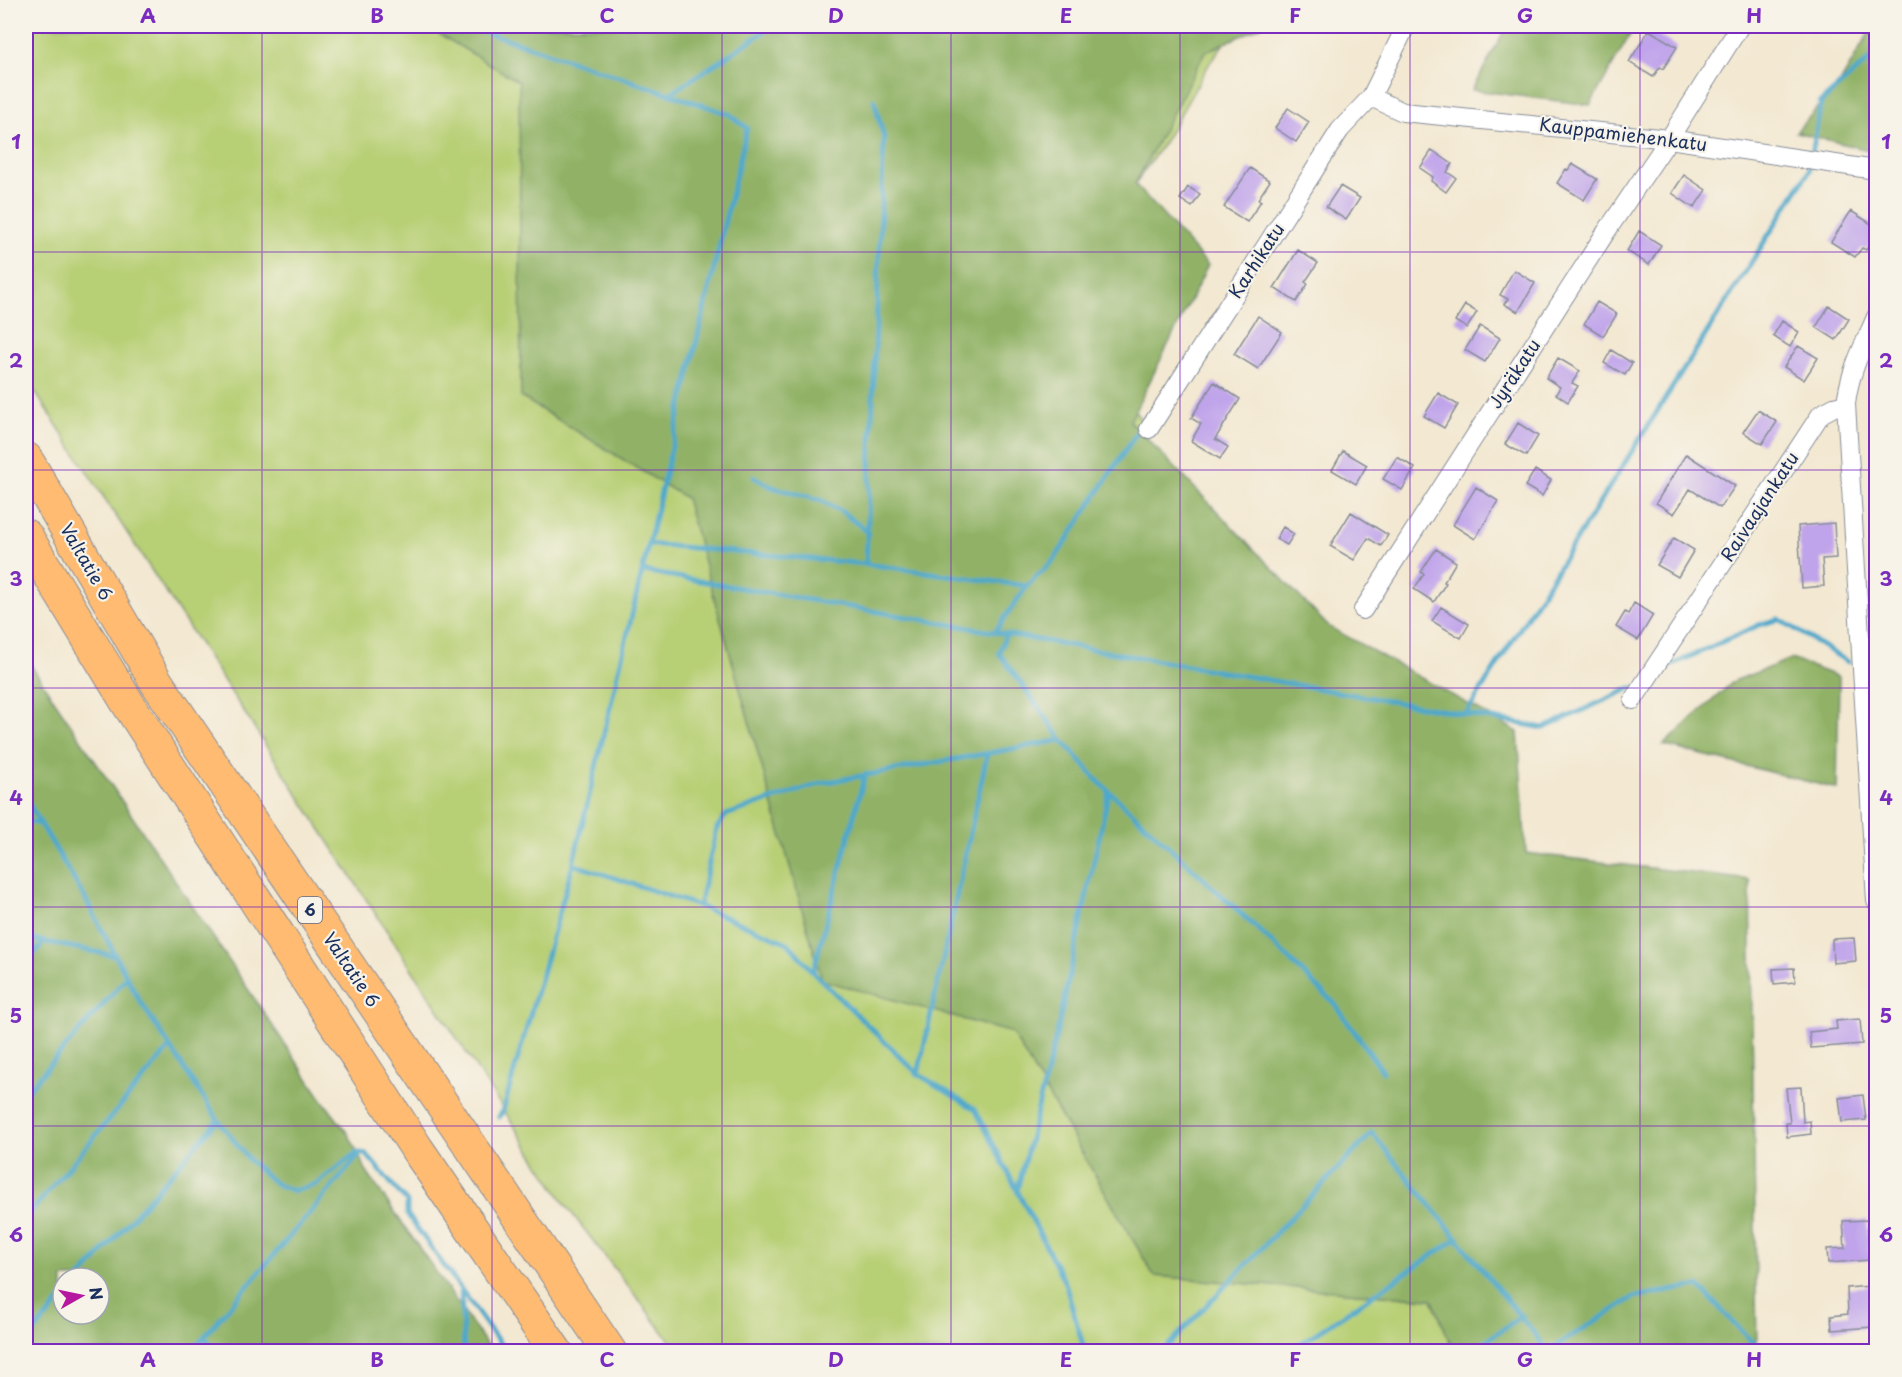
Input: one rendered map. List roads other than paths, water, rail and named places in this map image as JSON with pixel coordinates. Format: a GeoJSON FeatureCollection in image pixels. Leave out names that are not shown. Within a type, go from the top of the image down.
{"type":"FeatureCollection","features":[{"type":"Feature","properties":{"kind":"highway","name":"Valtatie 6"},"geometry":{"type":"LineString","coordinates":[[26,459],[157,683],[610,1352]]}},
{"type":"Feature","properties":{"kind":"highway","name":"Valtatie 6"},"geometry":{"type":"LineString","coordinates":[[26,536],[127,702],[392,1109],[556,1352]]}},
{"type":"Feature","properties":{"kind":"street","name":"Karhikatu"},"geometry":{"type":"LineString","coordinates":[[1149,429],[1340,130],[1371,97],[1406,26]]}},
{"type":"Feature","properties":{"kind":"street","name":"Jyräkatu"},"geometry":{"type":"LineString","coordinates":[[1363,610],[1740,26]]}},
{"type":"Feature","properties":{"kind":"street","name":"Kauppamiehenkatu"},"geometry":{"type":"LineString","coordinates":[[1371,97],[1403,112],[1669,139],[1876,170]]}},
{"type":"Feature","properties":{"kind":"street"},"geometry":{"type":"LineString","coordinates":[[1876,317],[1855,365],[1848,387],[1846,404],[1875,850],[1876,901]]}},
{"type":"Feature","properties":{"kind":"street","name":"Raivaajankatu"},"geometry":{"type":"LineString","coordinates":[[1634,700],[1821,414],[1834,406],[1846,404]]}},
{"type":"Feature","properties":{"kind":"waterway"},"geometry":{"type":"LineString","coordinates":[[468,26],[729,114],[747,128],[573,864],[503,1111],[499,1117]]}},
{"type":"Feature","properties":{"kind":"waterway"},"geometry":{"type":"LineString","coordinates":[[671,93],[773,26]]}},
{"type":"Feature","properties":{"kind":"waterway"},"geometry":{"type":"LineString","coordinates":[[1466,714],[1809,171],[1821,102],[1876,54]]}},
{"type":"Feature","properties":{"kind":"waterway"},"geometry":{"type":"LineString","coordinates":[[866,564],[884,138],[874,100]]}},
{"type":"Feature","properties":{"kind":"waterway"},"geometry":{"type":"LineString","coordinates":[[995,632],[1027,586],[1054,560],[1145,420]]}},
{"type":"Feature","properties":{"kind":"waterway"},"geometry":{"type":"LineString","coordinates":[[754,477],[772,487],[820,500],[841,511],[868,532]]}},
{"type":"Feature","properties":{"kind":"waterway"},"geometry":{"type":"LineString","coordinates":[[649,544],[866,564],[1027,586]]}},
{"type":"Feature","properties":{"kind":"waterway"},"geometry":{"type":"LineString","coordinates":[[643,571],[1544,728],[1635,688]]}},
{"type":"Feature","properties":{"kind":"waterway"},"geometry":{"type":"LineString","coordinates":[[1645,689],[1652,690],[1665,668],[1759,625],[1779,619],[1848,662]]}},
{"type":"Feature","properties":{"kind":"waterway"},"geometry":{"type":"LineString","coordinates":[[1006,634],[999,653],[1062,740],[1097,780],[1334,1003],[1383,1072]]}},
{"type":"Feature","properties":{"kind":"waterway"},"geometry":{"type":"LineString","coordinates":[[699,906],[717,828],[726,815],[822,783],[1062,740]]}},
{"type":"Feature","properties":{"kind":"waterway"},"geometry":{"type":"LineString","coordinates":[[918,1074],[987,755]]}},
{"type":"Feature","properties":{"kind":"waterway"},"geometry":{"type":"LineString","coordinates":[[813,972],[865,774]]}},
{"type":"Feature","properties":{"kind":"waterway"},"geometry":{"type":"LineString","coordinates":[[1017,1191],[1058,1028],[1109,791]]}},
{"type":"Feature","properties":{"kind":"waterway"},"geometry":{"type":"LineString","coordinates":[[26,799],[86,900],[138,998],[218,1120],[250,1161],[276,1184],[294,1191],[317,1184],[356,1153],[366,1154],[407,1202],[407,1214],[506,1352]]}},
{"type":"Feature","properties":{"kind":"waterway"},"geometry":{"type":"LineString","coordinates":[[26,821],[40,824]]}},
{"type":"Feature","properties":{"kind":"waterway"},"geometry":{"type":"LineString","coordinates":[[573,864],[699,906],[788,943],[813,972],[918,1074],[975,1109],[1065,1283],[1085,1352]]}},
{"type":"Feature","properties":{"kind":"waterway"},"geometry":{"type":"LineString","coordinates":[[26,938],[116,956]]}},
{"type":"Feature","properties":{"kind":"waterway"},"geometry":{"type":"LineString","coordinates":[[26,964],[44,942]]}},
{"type":"Feature","properties":{"kind":"waterway"},"geometry":{"type":"LineString","coordinates":[[26,1092],[127,977]]}},
{"type":"Feature","properties":{"kind":"waterway"},"geometry":{"type":"LineString","coordinates":[[26,1218],[170,1047]]}},
{"type":"Feature","properties":{"kind":"waterway"},"geometry":{"type":"LineString","coordinates":[[90,1266],[218,1120]]}},
{"type":"Feature","properties":{"kind":"waterway"},"geometry":{"type":"LineString","coordinates":[[1162,1352],[1372,1133],[1549,1352]]}},
{"type":"Feature","properties":{"kind":"waterway"},"geometry":{"type":"LineString","coordinates":[[191,1352],[361,1153]]}},
{"type":"Feature","properties":{"kind":"waterway"},"geometry":{"type":"LineString","coordinates":[[1288,1352],[1458,1238]]}},
{"type":"Feature","properties":{"kind":"waterway"},"geometry":{"type":"LineString","coordinates":[[1548,1351],[1634,1297],[1699,1286],[1764,1352]]}},
{"type":"Feature","properties":{"kind":"waterway"},"geometry":{"type":"LineString","coordinates":[[461,1291],[464,1352]]}},
{"type":"Feature","properties":{"kind":"waterway"},"geometry":{"type":"LineString","coordinates":[[26,1341],[51,1312]]}},
{"type":"Feature","properties":{"kind":"waterway"},"geometry":{"type":"LineString","coordinates":[[1469,1352],[1522,1316]]}},
{"type":"Feature","properties":{"kind":"waterway"},"geometry":{"type":"LineString","coordinates":[[204,1337],[219,1352]]}}]}
